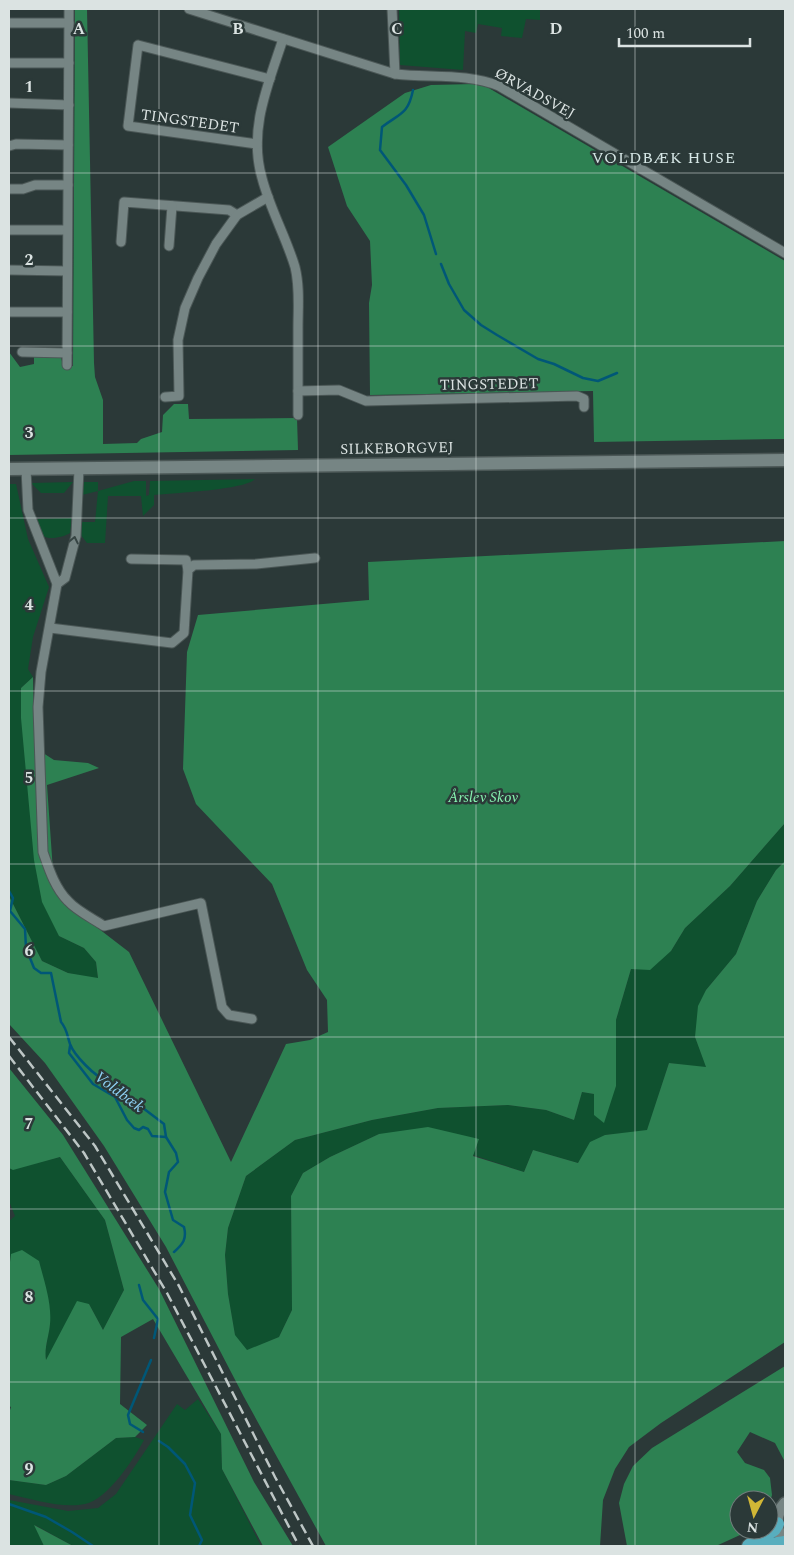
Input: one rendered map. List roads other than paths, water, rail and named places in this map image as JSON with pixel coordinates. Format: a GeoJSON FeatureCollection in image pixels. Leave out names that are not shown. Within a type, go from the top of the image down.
{"type":"FeatureCollection","features":[{"type":"Feature","properties":{"kind":"highway"},"geometry":{"type":"LineString","coordinates":[[765,1546],[785,1542]]}},
{"type":"Feature","properties":{"kind":"main road","name":"SILKEBORGVEJ"},"geometry":{"type":"LineString","coordinates":[[9,469],[785,460]]}},
{"type":"Feature","properties":{"kind":"street"},"geometry":{"type":"LineString","coordinates":[[67,365],[69,9]]}},
{"type":"Feature","properties":{"kind":"street","name":"ØRVADSVEJ"},"geometry":{"type":"LineString","coordinates":[[190,9],[395,74],[485,80],[499,86],[785,253]]}},
{"type":"Feature","properties":{"kind":"street"},"geometry":{"type":"LineString","coordinates":[[392,9],[395,74]]}},
{"type":"Feature","properties":{"kind":"street"},"geometry":{"type":"LineString","coordinates":[[9,23],[69,23]]}},
{"type":"Feature","properties":{"kind":"street","name":"TINGSTEDET"},"geometry":{"type":"LineString","coordinates":[[283,39],[262,106],[257,144],[258,163],[268,197],[294,267],[298,289],[298,415]]}},
{"type":"Feature","properties":{"kind":"street","name":"TINGSTEDET"},"geometry":{"type":"LineString","coordinates":[[257,144],[128,126],[138,45],[270,78]]}},
{"type":"Feature","properties":{"kind":"street"},"geometry":{"type":"LineString","coordinates":[[9,63],[69,63]]}},
{"type":"Feature","properties":{"kind":"street"},"geometry":{"type":"LineString","coordinates":[[9,104],[69,105]]}},
{"type":"Feature","properties":{"kind":"street"},"geometry":{"type":"LineString","coordinates":[[9,146],[16,144],[68,145]]}},
{"type":"Feature","properties":{"kind":"street"},"geometry":{"type":"LineString","coordinates":[[9,189],[23,189],[35,185],[68,185]]}},
{"type":"Feature","properties":{"kind":"street"},"geometry":{"type":"LineString","coordinates":[[165,397],[179,396],[178,340],[184,308],[198,278],[216,244],[237,215],[268,197]]}},
{"type":"Feature","properties":{"kind":"street"},"geometry":{"type":"LineString","coordinates":[[121,242],[124,202],[229,210],[237,215]]}},
{"type":"Feature","properties":{"kind":"street"},"geometry":{"type":"LineString","coordinates":[[169,246],[172,206]]}},
{"type":"Feature","properties":{"kind":"street"},"geometry":{"type":"LineString","coordinates":[[9,230],[68,230]]}},
{"type":"Feature","properties":{"kind":"street"},"geometry":{"type":"LineString","coordinates":[[9,270],[67,271]]}},
{"type":"Feature","properties":{"kind":"street"},"geometry":{"type":"LineString","coordinates":[[9,312],[67,312]]}},
{"type":"Feature","properties":{"kind":"street"},"geometry":{"type":"LineString","coordinates":[[22,352],[67,353]]}},
{"type":"Feature","properties":{"kind":"street","name":"TINGSTEDET"},"geometry":{"type":"LineString","coordinates":[[298,391],[339,390],[366,401],[577,396],[584,399],[584,407]]}},
{"type":"Feature","properties":{"kind":"street"},"geometry":{"type":"LineString","coordinates":[[57,584],[64,578],[76,536],[79,468]]}},
{"type":"Feature","properties":{"kind":"street"},"geometry":{"type":"LineString","coordinates":[[26,469],[28,510],[57,584],[41,672],[37,723],[43,852],[58,888],[68,902],[104,926],[201,903],[222,1007],[229,1016],[252,1019]]}},
{"type":"Feature","properties":{"kind":"street"},"geometry":{"type":"LineString","coordinates":[[188,570],[194,565],[256,564],[315,558]]}},
{"type":"Feature","properties":{"kind":"street"},"geometry":{"type":"LineString","coordinates":[[50,628],[172,643],[184,634],[188,570],[186,560],[130,559]]}},
{"type":"Feature","properties":{"kind":"street"},"geometry":{"type":"LineString","coordinates":[[779,1515],[785,1503]]}},
{"type":"Feature","properties":{"kind":"waterway"},"geometry":{"type":"LineString","coordinates":[[413,90],[406,109],[382,127],[380,150],[406,185],[424,215],[436,254]]}},
{"type":"Feature","properties":{"kind":"waterway"},"geometry":{"type":"LineString","coordinates":[[441,264],[449,284],[464,310],[481,325],[497,335],[538,359],[554,364],[583,378],[598,381],[617,373]]}},
{"type":"Feature","properties":{"kind":"waterway","name":"Voldbæk"},"geometry":{"type":"LineString","coordinates":[[9,891],[13,898],[10,911],[25,929],[26,948],[34,968],[41,973],[51,973],[61,1022],[66,1030],[72,1049],[91,1070],[164,1124],[166,1137],[176,1153],[178,1162],[169,1172],[165,1192],[173,1220],[184,1227],[185,1231],[184,1241],[174,1252]]}},
{"type":"Feature","properties":{"kind":"waterway","name":"Voldbæk"},"geometry":{"type":"LineString","coordinates":[[70,1046],[69,1053],[93,1084],[115,1097],[127,1120],[134,1128],[139,1130],[143,1127],[148,1129],[152,1136],[166,1137]]}},
{"type":"Feature","properties":{"kind":"waterway","name":"Voldbæk"},"geometry":{"type":"LineString","coordinates":[[139,1285],[143,1300],[158,1319],[154,1338]]}},
{"type":"Feature","properties":{"kind":"waterway","name":"Voldbæk"},"geometry":{"type":"LineString","coordinates":[[143,1432],[130,1424],[128,1415],[151,1360]]}},
{"type":"Feature","properties":{"kind":"waterway","name":"Voldbæk"},"geometry":{"type":"LineString","coordinates":[[159,1441],[185,1464],[195,1483],[190,1515],[202,1540],[199,1546]]}},
{"type":"Feature","properties":{"kind":"waterway"},"geometry":{"type":"LineString","coordinates":[[9,1504],[46,1517],[93,1546]]}},
{"type":"Feature","properties":{"kind":"railway"},"geometry":{"type":"LineString","coordinates":[[9,1037],[95,1146],[179,1286],[275,1477],[313,1546]]}},
{"type":"Feature","properties":{"kind":"railway"},"geometry":{"type":"LineString","coordinates":[[9,1056],[84,1153],[167,1293],[299,1546]]}},
{"type":"Feature","properties":{"kind":"district","name":"VOLDBÆK HUSE"},"geometry":{"type":"Point","coordinates":[664,157]}},
{"type":"Feature","properties":{"kind":"park label","name":"Årslev Skov"},"geometry":{"type":"Point","coordinates":[483,797]}}]}
